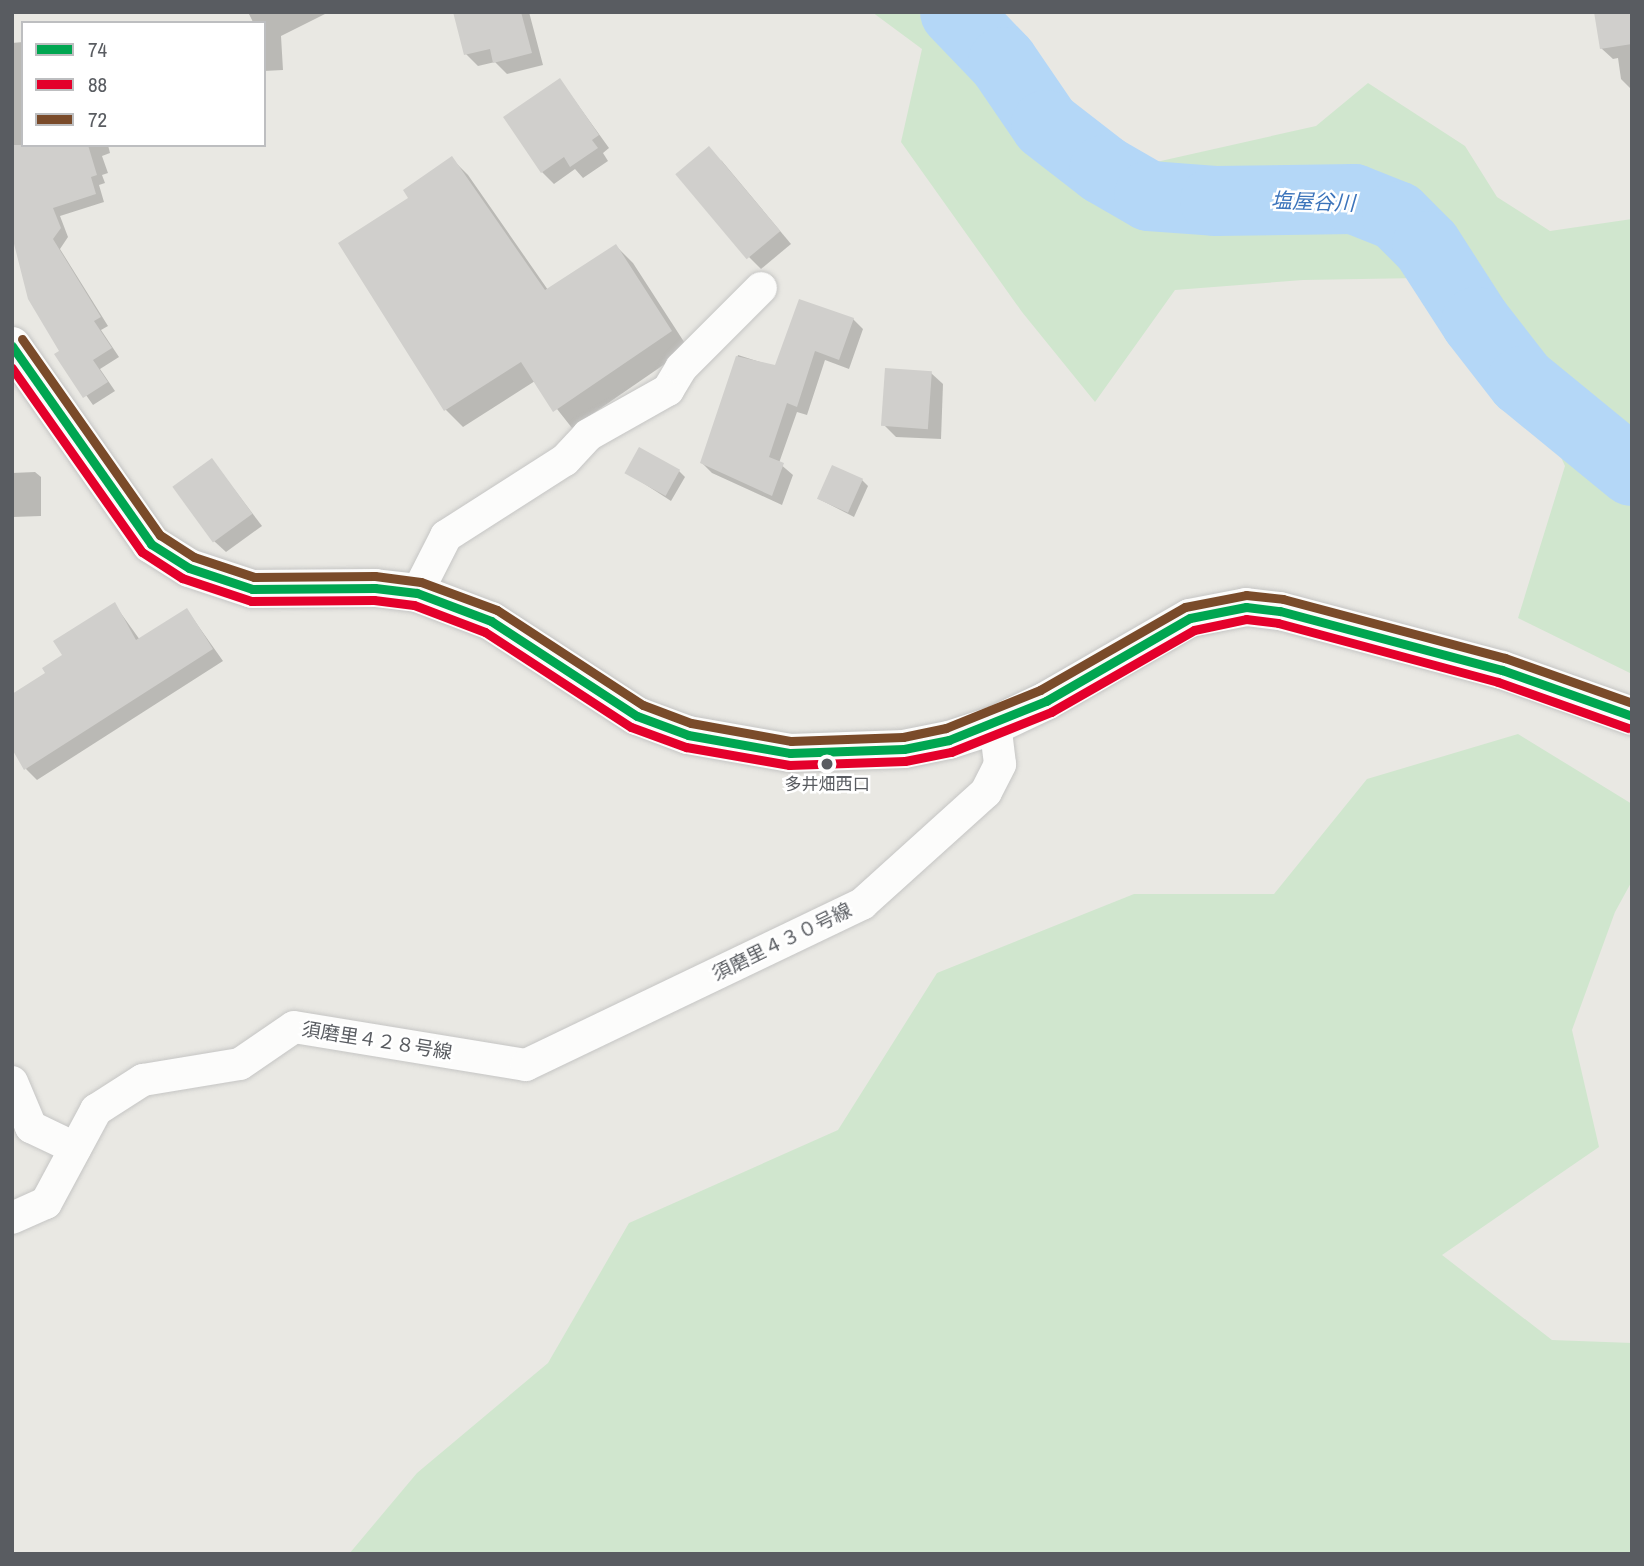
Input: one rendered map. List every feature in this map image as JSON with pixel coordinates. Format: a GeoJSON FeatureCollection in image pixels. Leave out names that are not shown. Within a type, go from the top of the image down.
{"type":"FeatureCollection","features":[{"type":"Feature","properties":{"kind":"street"},"geometry":{"type":"LineString","coordinates":[[417,593],[446,536],[565,460],[588,435],[668,390],[681,368],[761,288]]}},
{"type":"Feature","properties":{"kind":"street"},"geometry":{"type":"LineString","coordinates":[[12,346],[151,544],[189,568],[251,589],[361,588],[417,593],[491,621],[637,716],[688,735],[790,753],[904,750],[995,725],[1190,618],[1246,607],[1293,614],[1502,670],[1632,716]]}},
{"type":"Feature","properties":{"kind":"street","name":"須磨里４３０号線"},"geometry":{"type":"LineString","coordinates":[[526,1065],[862,904],[986,792],[1000,764],[995,725]]}},
{"type":"Feature","properties":{"kind":"street","name":"須磨里４２８号線"},"geometry":{"type":"LineString","coordinates":[[12,1218],[46,1203],[96,1110],[143,1080],[240,1064],[294,1027],[526,1065]]}},
{"type":"Feature","properties":{"kind":"street"},"geometry":{"type":"LineString","coordinates":[[12,1082],[31,1127],[75,1149]]}},
{"type":"Feature","properties":{"kind":"green space"},"geometry":{"type":"Polygon","coordinates":[[[872,12],[971,12],[971,50],[1007,102],[1085,178],[1316,126],[1368,83],[1465,146],[1497,197],[1550,231],[1632,219],[1632,674],[1518,618],[1565,466],[1478,277],[1303,280],[1175,290],[1095,402],[1022,312],[901,142],[922,49],[872,12]]]}},
{"type":"Feature","properties":{"kind":"green space"},"geometry":{"type":"Polygon","coordinates":[[[1518,734],[1632,804],[1632,881],[1615,912],[1572,1030],[1599,1147],[1442,1255],[1552,1340],[1632,1343],[1632,1554],[349,1554],[417,1473],[548,1363],[629,1223],[838,1130],[937,973],[1134,894],[1274,894],[1367,779],[1518,734]]]}},
{"type":"Feature","properties":{"kind":"building"},"geometry":{"type":"Polygon","coordinates":[[[453,12],[521,12],[532,53],[493,63],[490,49],[464,55],[453,12]]]}},
{"type":"Feature","properties":{"kind":"building"},"geometry":{"type":"Polygon","coordinates":[[[1594,12],[1632,12],[1632,44],[1600,49],[1594,12]]]}},
{"type":"Feature","properties":{"kind":"building"},"geometry":{"type":"Polygon","coordinates":[[[560,78],[599,135],[592,140],[598,148],[570,167],[564,157],[541,173],[503,117],[560,78]]]}},
{"type":"Feature","properties":{"kind":"building"},"geometry":{"type":"Polygon","coordinates":[[[12,145],[89,147],[97,175],[91,177],[96,194],[53,208],[61,228],[53,239],[101,317],[94,321],[112,348],[93,360],[108,382],[83,398],[54,354],[59,351],[28,299],[12,236],[12,145]]]}},
{"type":"Feature","properties":{"kind":"building"},"geometry":{"type":"Polygon","coordinates":[[[709,146],[780,231],[747,259],[675,174],[709,146]]]}},
{"type":"Feature","properties":{"kind":"building"},"geometry":{"type":"Polygon","coordinates":[[[452,156],[545,290],[616,244],[672,331],[553,412],[521,362],[444,411],[338,243],[408,198],[403,190],[452,156]]]}},
{"type":"Feature","properties":{"kind":"building"},"geometry":{"type":"Polygon","coordinates":[[[799,299],[854,318],[839,360],[815,351],[797,407],[787,403],[769,457],[784,463],[772,496],[700,463],[736,356],[775,365],[799,299]]]}},
{"type":"Feature","properties":{"kind":"building"},"geometry":{"type":"Polygon","coordinates":[[[885,368],[932,371],[928,429],[881,426],[885,368]]]}},
{"type":"Feature","properties":{"kind":"building"},"geometry":{"type":"Polygon","coordinates":[[[639,447],[680,470],[666,496],[624,473],[639,447]]]}},
{"type":"Feature","properties":{"kind":"building"},"geometry":{"type":"Polygon","coordinates":[[[212,458],[253,514],[213,543],[172,487],[212,458]]]}},
{"type":"Feature","properties":{"kind":"building"},"geometry":{"type":"Polygon","coordinates":[[[832,465],[863,479],[848,513],[817,499],[832,465]]]}},
{"type":"Feature","properties":{"kind":"building"},"geometry":{"type":"Polygon","coordinates":[[[115,602],[136,640],[187,608],[213,649],[24,770],[12,749],[12,694],[45,673],[42,668],[62,655],[53,641],[115,602]]]}},
{"type":"Feature","properties":{"kind":"waterway","name":"塩屋谷川"},"geometry":{"type":"LineString","coordinates":[[955,12],[1003,62],[1046,125],[1104,170],[1149,196],[1215,201],[1354,199],[1397,216],[1427,246],[1476,322],[1522,381],[1632,471]]}},
{"type":"Feature","properties":{"kind":"transit line","name":"72"},"geometry":{"type":"LineString","coordinates":[[22,339],[160,535],[194,557],[254,577],[375,576],[421,582],[497,610],[643,705],[691,723],[791,741],[903,737],[946,728],[1040,690],[1185,607],[1246,595],[1283,599],[1505,658],[1632,703]]}},
{"type":"Feature","properties":{"kind":"transit line","name":"74"},"geometry":{"type":"LineString","coordinates":[[12,346],[151,544],[189,568],[252,589],[375,588],[417,593],[491,621],[637,716],[688,735],[790,753],[904,749],[949,740],[1046,701],[1190,618],[1246,607],[1280,611],[1502,670],[1632,716]]}},
{"type":"Feature","properties":{"kind":"transit line","name":"88"},"geometry":{"type":"LineString","coordinates":[[12,368],[142,552],[182,578],[251,601],[374,600],[414,605],[485,632],[631,727],[686,747],[789,765],[905,761],[951,752],[1051,712],[1194,630],[1246,619],[1278,623],[1498,682],[1628,728]]}},
{"type":"Feature","properties":{"kind":"place","name":"多井畑西口"},"geometry":{"type":"Point","coordinates":[827,764]}}]}
